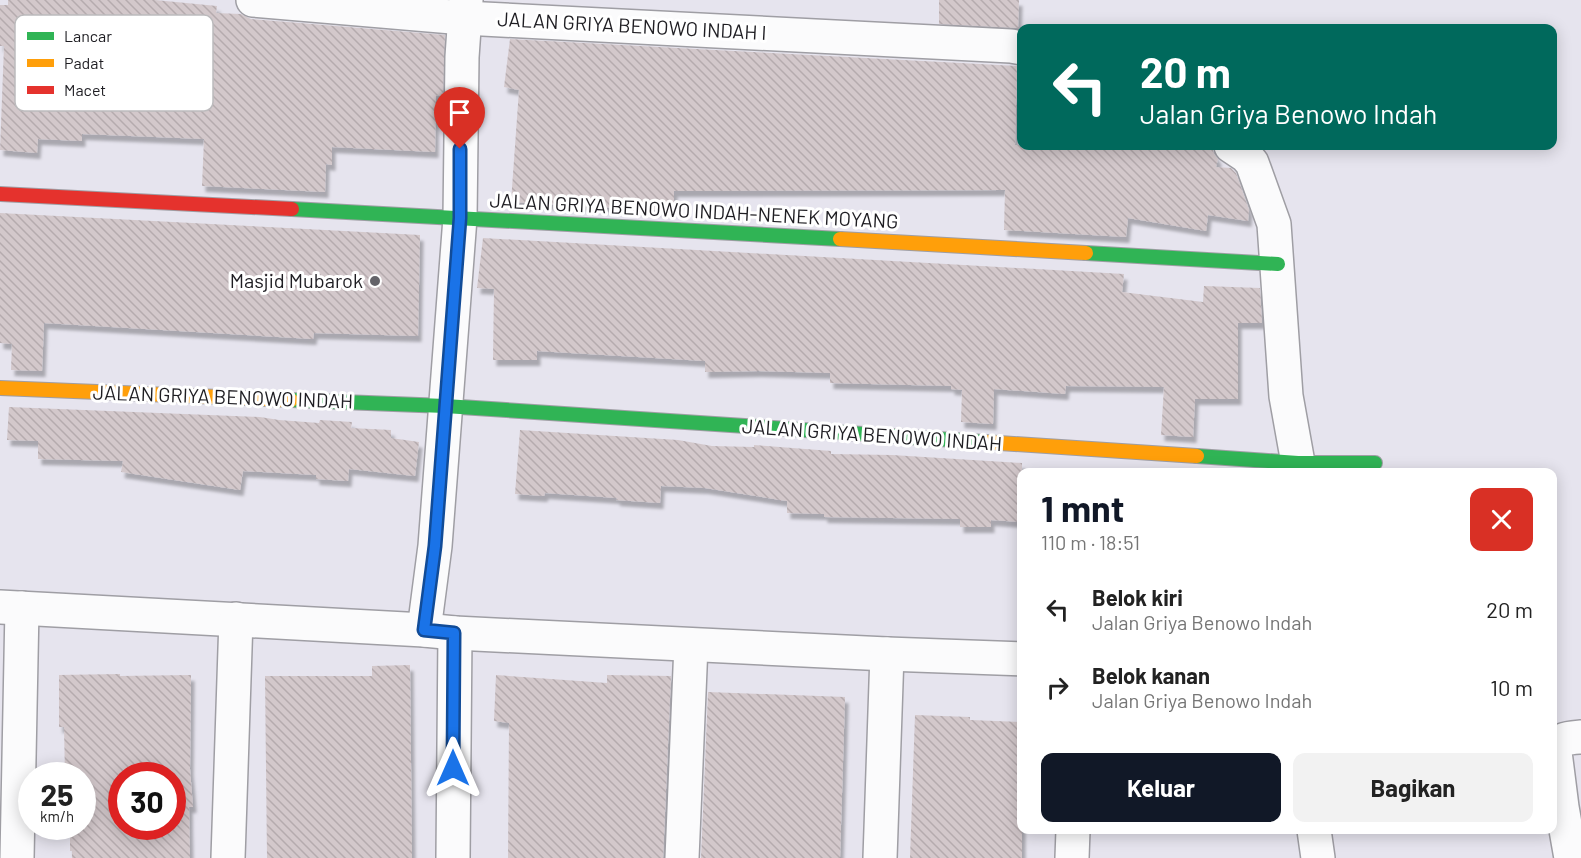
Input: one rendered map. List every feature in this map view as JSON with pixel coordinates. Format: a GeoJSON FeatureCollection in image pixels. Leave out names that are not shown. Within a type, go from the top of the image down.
{"type":"FeatureCollection","features":[{"type":"Feature","properties":{"kind":"street","name":"JALAN GRIYA BENOWO INDAH I"},"geometry":{"type":"LineString","coordinates":[[253,0],[465,9],[1016,47]]}},
{"type":"Feature","properties":{"kind":"street"},"geometry":{"type":"LineString","coordinates":[[453,858],[435,546],[460,218],[462,57],[465,9]]}},
{"type":"Feature","properties":{"kind":"street"},"geometry":{"type":"LineString","coordinates":[[1237,150],[1252,163],[1274,224],[1286,396],[1298,463]]}},
{"type":"Feature","properties":{"kind":"street","name":"JALAN GRIYA BENOWO INDAH-NENEK MOYANG"},"geometry":{"type":"LineString","coordinates":[[0,195],[460,218],[1278,264]]}},
{"type":"Feature","properties":{"kind":"street","name":"JALAN GRIYA BENOWO INDAH"},"geometry":{"type":"LineString","coordinates":[[0,388],[445,406],[1298,463],[1375,463]]}},
{"type":"Feature","properties":{"kind":"street"},"geometry":{"type":"LineString","coordinates":[[17,858],[11,607],[692,645],[1017,659]]}},
{"type":"Feature","properties":{"kind":"street"},"geometry":{"type":"LineString","coordinates":[[228,858],[236,619]]}},
{"type":"Feature","properties":{"kind":"street"},"geometry":{"type":"LineString","coordinates":[[682,858],[692,645]]}},
{"type":"Feature","properties":{"kind":"street"},"geometry":{"type":"LineString","coordinates":[[880,858],[887,654]]}},
{"type":"Feature","properties":{"kind":"street"},"geometry":{"type":"LineString","coordinates":[[1557,745],[1566,738],[1581,737]]}},
{"type":"Feature","properties":{"kind":"street"},"geometry":{"type":"LineString","coordinates":[[1557,807],[1571,858]]}},
{"type":"Feature","properties":{"kind":"street"},"geometry":{"type":"LineString","coordinates":[[1072,858],[1073,834]]}},
{"type":"Feature","properties":{"kind":"street"},"geometry":{"type":"LineString","coordinates":[[1315,834],[1318,858]]}},
{"type":"Feature","properties":{"kind":"building"},"geometry":{"type":"Polygon","coordinates":[[[8,0],[155,0],[217,6],[216,13],[241,14],[251,19],[445,35],[443,96],[436,95],[435,152],[332,147],[332,165],[326,164],[325,192],[202,186],[204,139],[82,134],[82,141],[38,139],[37,153],[0,150],[4,46],[0,46],[0,5],[8,5],[8,0]]]}},
{"type":"Feature","properties":{"kind":"building"},"geometry":{"type":"Polygon","coordinates":[[[939,0],[1019,0],[1017,28],[939,24],[939,0]]]}},
{"type":"Feature","properties":{"kind":"building"},"geometry":{"type":"Polygon","coordinates":[[[510,39],[1017,66],[1015,145],[1017,145],[1017,150],[1213,150],[1218,159],[1216,167],[1231,168],[1236,173],[1249,210],[1248,221],[1208,215],[1206,231],[1128,218],[1126,237],[1004,230],[1005,190],[674,191],[674,211],[511,202],[519,90],[504,87],[510,39]]]}},
{"type":"Feature","properties":{"kind":"building"},"geometry":{"type":"Polygon","coordinates":[[[0,213],[420,235],[418,336],[314,333],[313,339],[44,323],[42,371],[11,370],[12,344],[0,343],[0,213]]]}},
{"type":"Feature","properties":{"kind":"building"},"geometry":{"type":"Polygon","coordinates":[[[483,238],[1124,274],[1122,292],[1203,302],[1204,286],[1260,288],[1262,323],[1238,323],[1238,399],[1195,399],[1193,437],[1161,435],[1164,387],[1066,386],[1065,394],[994,389],[993,424],[961,422],[962,390],[951,389],[951,386],[830,383],[830,373],[705,372],[705,361],[537,351],[537,360],[493,360],[494,289],[477,288],[483,238]]]}},
{"type":"Feature","properties":{"kind":"building"},"geometry":{"type":"Polygon","coordinates":[[[9,407],[260,417],[319,423],[320,420],[352,422],[351,428],[391,430],[391,438],[419,442],[415,476],[349,469],[348,481],[316,479],[316,475],[243,471],[240,490],[121,472],[123,461],[38,459],[38,441],[7,440],[9,407]]]}},
{"type":"Feature","properties":{"kind":"building"},"geometry":{"type":"Polygon","coordinates":[[[520,430],[678,440],[712,446],[754,447],[754,445],[831,451],[831,454],[892,455],[1022,463],[1022,468],[1017,468],[1017,522],[991,520],[991,527],[960,527],[960,519],[824,517],[824,514],[787,513],[787,501],[705,488],[661,486],[660,503],[545,493],[544,496],[515,494],[520,430]]]}},
{"type":"Feature","properties":{"kind":"building"},"geometry":{"type":"Polygon","coordinates":[[[410,665],[412,858],[267,858],[265,676],[372,676],[372,666],[410,665]]]}},
{"type":"Feature","properties":{"kind":"building"},"geometry":{"type":"Polygon","coordinates":[[[59,675],[191,675],[190,769],[193,807],[189,807],[190,858],[72,858],[70,840],[96,840],[96,762],[65,762],[64,727],[59,727],[59,675]]]}},
{"type":"Feature","properties":{"kind":"building"},"geometry":{"type":"Polygon","coordinates":[[[496,675],[607,683],[607,675],[671,676],[663,858],[508,858],[509,723],[494,721],[496,675]]]}},
{"type":"Feature","properties":{"kind":"building"},"geometry":{"type":"Polygon","coordinates":[[[708,692],[845,697],[840,858],[701,858],[708,692]]]}},
{"type":"Feature","properties":{"kind":"building"},"geometry":{"type":"Polygon","coordinates":[[[915,715],[1017,722],[1017,834],[1022,834],[1022,858],[910,858],[915,715]]]}},
{"type":"Feature","properties":{"kind":"traffic: fast"},"geometry":{"type":"LineString","coordinates":[[292,209],[840,239]]}},
{"type":"Feature","properties":{"kind":"traffic: fast"},"geometry":{"type":"LineString","coordinates":[[1086,253],[1278,264]]}},
{"type":"Feature","properties":{"kind":"traffic: fast"},"geometry":{"type":"LineString","coordinates":[[291,400],[445,406],[984,442]]}},
{"type":"Feature","properties":{"kind":"traffic: fast"},"geometry":{"type":"LineString","coordinates":[[1197,456],[1298,463],[1375,463]]}},
{"type":"Feature","properties":{"kind":"traffic: slow"},"geometry":{"type":"LineString","coordinates":[[840,239],[1086,253]]}},
{"type":"Feature","properties":{"kind":"traffic: slow"},"geometry":{"type":"LineString","coordinates":[[0,388],[291,400]]}},
{"type":"Feature","properties":{"kind":"traffic: slow"},"geometry":{"type":"LineString","coordinates":[[984,442],[1197,456]]}},
{"type":"Feature","properties":{"kind":"traffic: jam"},"geometry":{"type":"LineString","coordinates":[[0,194],[292,209]]}},
{"type":"Feature","properties":{"kind":"place","name":"Masjid Mubarok"},"geometry":{"type":"Point","coordinates":[375,281]}},
{"type":"Feature","properties":{"kind":"route"},"geometry":{"type":"LineString","coordinates":[[453,768],[454,633],[424,630],[435,546],[460,218],[460,149]]}}]}
